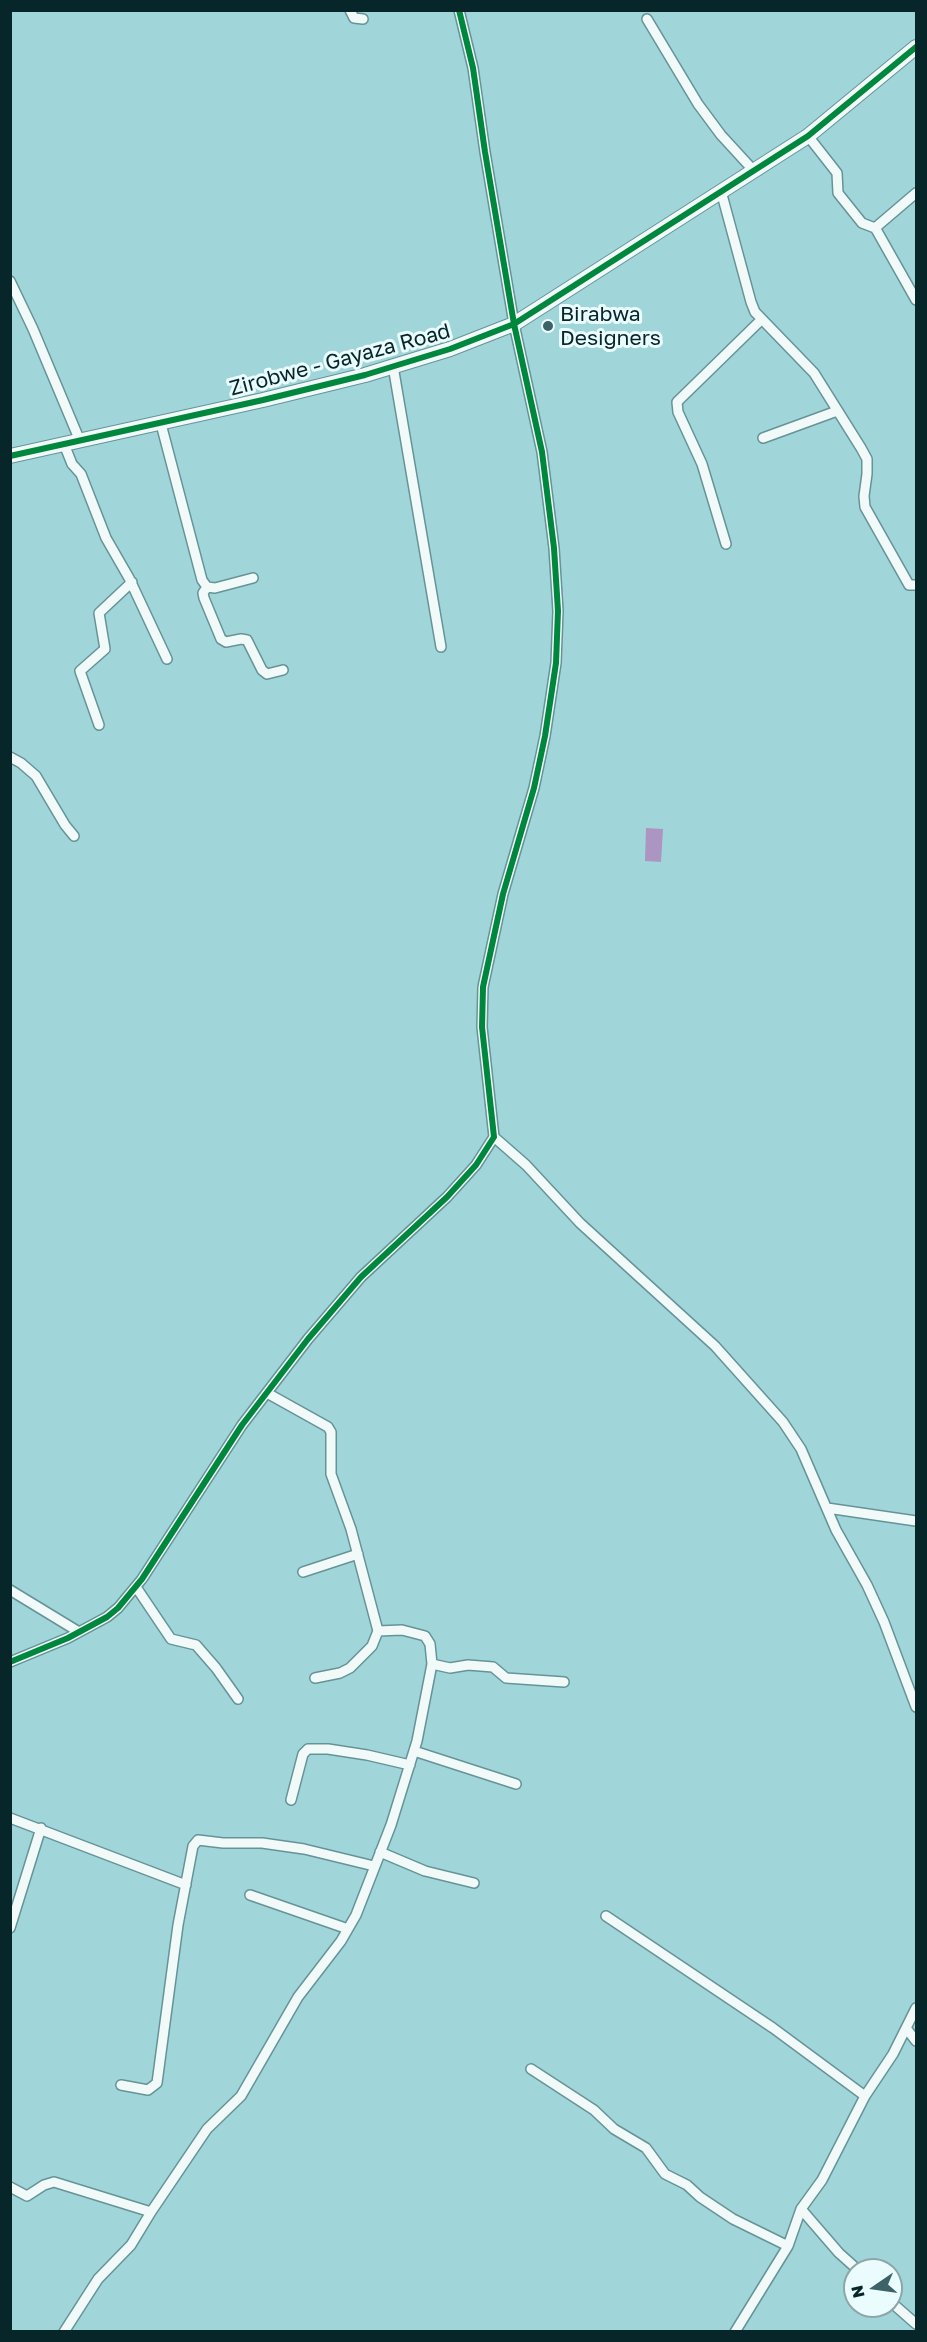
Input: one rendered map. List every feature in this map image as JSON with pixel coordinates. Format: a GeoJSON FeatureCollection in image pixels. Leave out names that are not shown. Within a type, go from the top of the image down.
{"type":"FeatureCollection","features":[{"type":"Feature","properties":{"kind":"street"},"geometry":{"type":"LineString","coordinates":[[350,10],[354,18],[363,19]]}},
{"type":"Feature","properties":{"kind":"street"},"geometry":{"type":"LineString","coordinates":[[10,1662],[79,1632],[107,1617],[118,1608],[136,1587],[242,1425],[336,1306],[361,1277],[447,1197],[476,1165],[494,1137],[482,1027],[483,987],[503,894],[534,788],[545,736],[556,663],[558,611],[554,549],[542,452],[514,324],[473,68],[459,10]]}},
{"type":"Feature","properties":{"kind":"street"},"geometry":{"type":"LineString","coordinates":[[647,19],[698,104],[721,135],[754,171]]}},
{"type":"Feature","properties":{"kind":"street","name":"Zirobwe - Gayaza Road"},"geometry":{"type":"LineString","coordinates":[[10,456],[274,398],[450,349],[514,324],[808,136],[916,47]]}},
{"type":"Feature","properties":{"kind":"street"},"geometry":{"type":"LineString","coordinates":[[808,136],[837,173],[838,193],[862,223],[874,228],[916,300]]}},
{"type":"Feature","properties":{"kind":"street"},"geometry":{"type":"LineString","coordinates":[[721,191],[751,302],[761,320],[814,373],[867,459],[865,507],[909,585],[916,585]]}},
{"type":"Feature","properties":{"kind":"street"},"geometry":{"type":"LineString","coordinates":[[874,228],[916,193]]}},
{"type":"Feature","properties":{"kind":"street"},"geometry":{"type":"LineString","coordinates":[[10,281],[33,329],[80,441]]}},
{"type":"Feature","properties":{"kind":"street"},"geometry":{"type":"LineString","coordinates":[[726,544],[702,465],[678,412],[678,402],[761,320]]}},
{"type":"Feature","properties":{"kind":"street"},"geometry":{"type":"LineString","coordinates":[[393,366],[441,647]]}},
{"type":"Feature","properties":{"kind":"street"},"geometry":{"type":"LineString","coordinates":[[763,438],[837,411]]}},
{"type":"Feature","properties":{"kind":"street"},"geometry":{"type":"LineString","coordinates":[[160,424],[202,580],[207,587],[215,588],[253,578]]}},
{"type":"Feature","properties":{"kind":"street"},"geometry":{"type":"LineString","coordinates":[[64,444],[72,464],[81,474],[106,538],[132,582],[167,659]]}},
{"type":"Feature","properties":{"kind":"street"},"geometry":{"type":"LineString","coordinates":[[99,724],[80,671],[105,649],[99,613],[132,582]]}},
{"type":"Feature","properties":{"kind":"street"},"geometry":{"type":"LineString","coordinates":[[207,587],[203,593],[204,598],[221,639],[226,642],[247,640],[262,670],[267,674],[283,670]]}},
{"type":"Feature","properties":{"kind":"street"},"geometry":{"type":"LineString","coordinates":[[10,757],[21,762],[36,776],[74,836]]}},
{"type":"Feature","properties":{"kind":"street"},"geometry":{"type":"LineString","coordinates":[[494,1137],[526,1165],[580,1223],[715,1346],[783,1422],[801,1449],[844,1546],[867,1585],[884,1622],[916,1707]]}},
{"type":"Feature","properties":{"kind":"street"},"geometry":{"type":"LineString","coordinates":[[267,1393],[328,1427],[331,1432],[331,1474],[358,1554],[378,1631],[372,1646],[350,1668],[340,1673],[315,1678]]}},
{"type":"Feature","properties":{"kind":"street"},"geometry":{"type":"LineString","coordinates":[[826,1508],[916,1521]]}},
{"type":"Feature","properties":{"kind":"street"},"geometry":{"type":"LineString","coordinates":[[303,1572],[358,1554]]}},
{"type":"Feature","properties":{"kind":"street"},"geometry":{"type":"LineString","coordinates":[[136,1587],[171,1639],[196,1645],[216,1668],[237,1699]]}},
{"type":"Feature","properties":{"kind":"street"},"geometry":{"type":"LineString","coordinates":[[10,1590],[79,1632]]}},
{"type":"Feature","properties":{"kind":"street"},"geometry":{"type":"LineString","coordinates":[[64,2331],[98,2280],[131,2245],[207,2130],[241,2096],[298,1997],[341,1941],[356,1915],[391,1825],[410,1765],[432,1664],[430,1644],[425,1636],[402,1630],[378,1631]]}},
{"type":"Feature","properties":{"kind":"street"},"geometry":{"type":"LineString","coordinates":[[432,1664],[450,1668],[468,1665],[493,1667],[497,1668],[506,1678],[564,1682]]}},
{"type":"Feature","properties":{"kind":"street"},"geometry":{"type":"LineString","coordinates":[[291,1800],[303,1754],[308,1749],[328,1749],[367,1755],[410,1765]]}},
{"type":"Feature","properties":{"kind":"street"},"geometry":{"type":"LineString","coordinates":[[414,1751],[516,1784]]}},
{"type":"Feature","properties":{"kind":"street"},"geometry":{"type":"LineString","coordinates":[[10,1818],[186,1885]]}},
{"type":"Feature","properties":{"kind":"street"},"geometry":{"type":"LineString","coordinates":[[10,1928],[40,1828]]}},
{"type":"Feature","properties":{"kind":"street"},"geometry":{"type":"LineString","coordinates":[[121,2085],[148,2090],[157,2083],[178,1924],[193,1846],[198,1840],[223,1843],[262,1843],[304,1849],[374,1866]]}},
{"type":"Feature","properties":{"kind":"street"},"geometry":{"type":"LineString","coordinates":[[380,1852],[425,1871],[474,1883]]}},
{"type":"Feature","properties":{"kind":"street"},"geometry":{"type":"LineString","coordinates":[[250,1895],[348,1929]]}},
{"type":"Feature","properties":{"kind":"street"},"geometry":{"type":"LineString","coordinates":[[606,1916],[773,2028],[865,2096]]}},
{"type":"Feature","properties":{"kind":"street"},"geometry":{"type":"LineString","coordinates":[[735,2331],[788,2246],[801,2209],[822,2180],[865,2096],[892,2054],[916,2008]]}},
{"type":"Feature","properties":{"kind":"street"},"geometry":{"type":"LineString","coordinates":[[906,2028],[916,2042]]}},
{"type":"Feature","properties":{"kind":"street"},"geometry":{"type":"LineString","coordinates":[[531,2069],[594,2110],[614,2129],[646,2148],[665,2175],[687,2185],[700,2197],[733,2219],[788,2246]]}},
{"type":"Feature","properties":{"kind":"street"},"geometry":{"type":"LineString","coordinates":[[10,2187],[27,2196],[44,2185],[54,2182],[151,2212]]}},
{"type":"Feature","properties":{"kind":"street"},"geometry":{"type":"LineString","coordinates":[[801,2209],[845,2258]]}},
{"type":"Feature","properties":{"kind":"street"},"geometry":{"type":"LineString","coordinates":[[903,2312],[916,2324]]}},
{"type":"Feature","properties":{"kind":"shaded area"},"geometry":{"type":"Polygon","coordinates":[[[646,828],[663,829],[661,862],[645,861],[646,828]]]}},
{"type":"Feature","properties":{"kind":"cycle path"},"geometry":{"type":"LineString","coordinates":[[10,1662],[68,1638],[107,1617],[118,1608],[142,1579],[242,1425],[308,1339],[361,1277],[447,1197],[476,1165],[494,1137],[482,1027],[483,987],[503,894],[534,788],[545,736],[556,663],[558,611],[554,548],[542,452],[514,324],[473,68],[459,10]]}},
{"type":"Feature","properties":{"kind":"cycle path"},"geometry":{"type":"LineString","coordinates":[[10,456],[365,375],[450,349],[514,324],[808,136],[916,47]]}},
{"type":"Feature","properties":{"kind":"place","name":"Birabwa Designers"},"geometry":{"type":"Point","coordinates":[548,326]}}]}
